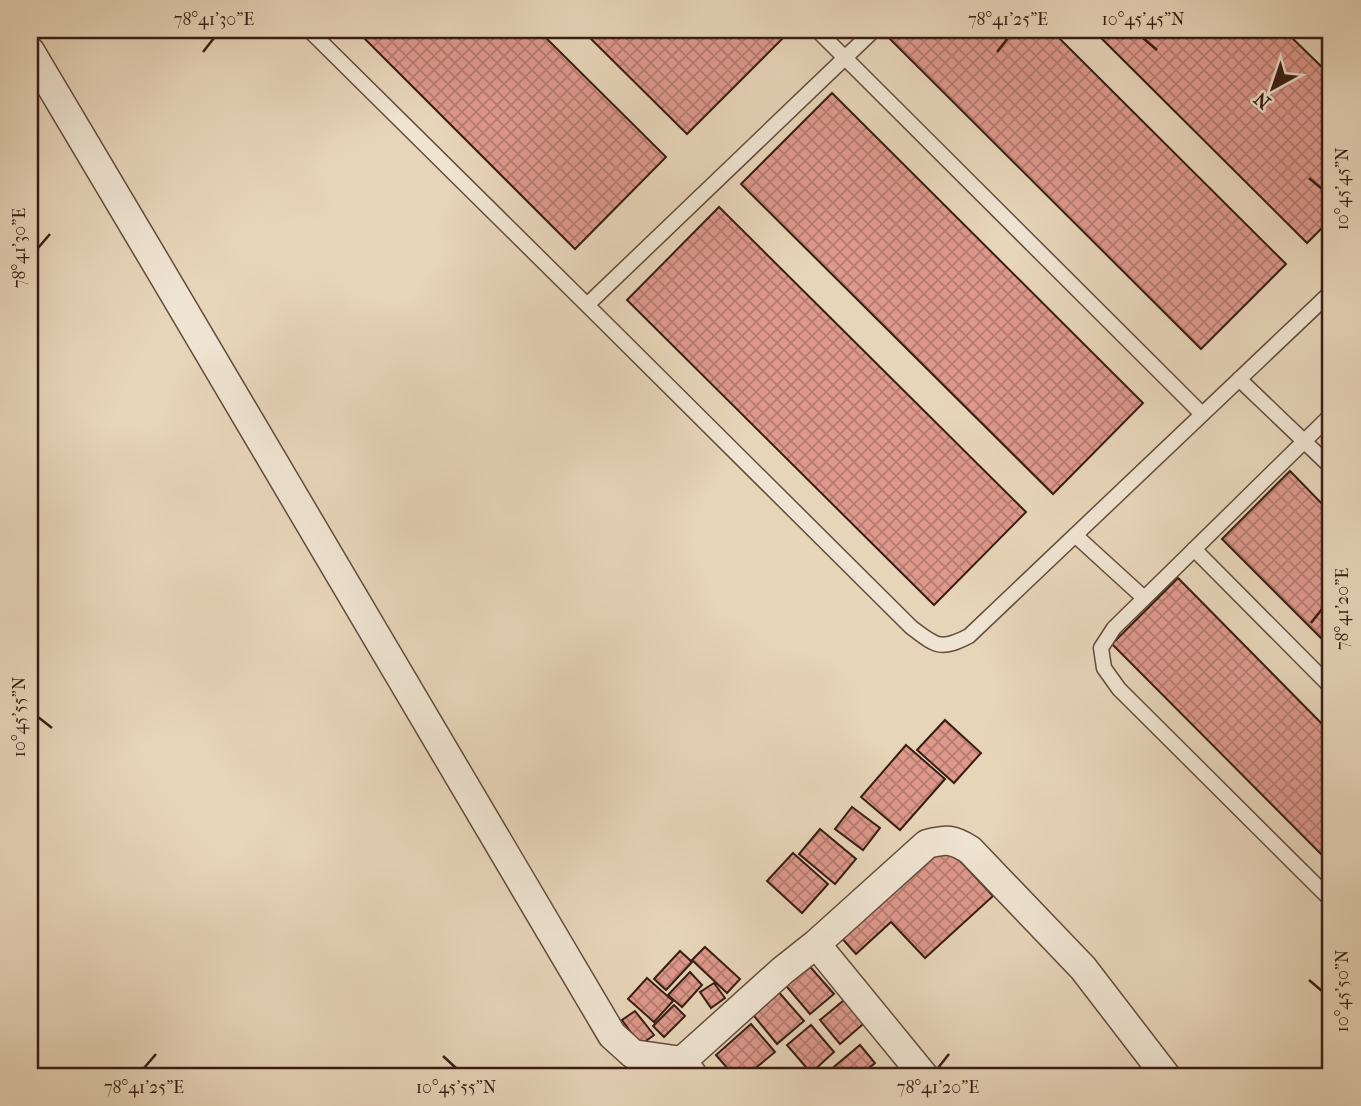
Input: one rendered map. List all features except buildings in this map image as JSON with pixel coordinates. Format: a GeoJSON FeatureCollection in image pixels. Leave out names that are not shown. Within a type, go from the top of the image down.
{"type":"FeatureCollection","features":[{"type":"Feature","properties":{"kind":"street"},"geometry":{"type":"LineString","coordinates":[[30,51],[462,786],[612,1035],[633,1054],[688,1069],[782,971],[927,844],[942,840],[956,841],[970,850],[1083,968],[1166,1076]]}},
{"type":"Feature","properties":{"kind":"street"},"geometry":{"type":"LineString","coordinates":[[816,944],[924,1076]]}},
{"type":"Feature","properties":{"kind":"lane"},"geometry":{"type":"LineString","coordinates":[[309,30],[911,627],[932,643],[950,646],[969,636],[1331,292]]}},
{"type":"Feature","properties":{"kind":"lane"},"geometry":{"type":"LineString","coordinates":[[817,30],[1202,414]]}},
{"type":"Feature","properties":{"kind":"lane"},"geometry":{"type":"LineString","coordinates":[[587,305],[874,30]]}},
{"type":"Feature","properties":{"kind":"lane"},"geometry":{"type":"LineString","coordinates":[[1240,379],[1331,467]]}},
{"type":"Feature","properties":{"kind":"lane"},"geometry":{"type":"LineString","coordinates":[[1331,415],[1114,628],[1101,648],[1104,668],[1119,689],[1331,900]]}},
{"type":"Feature","properties":{"kind":"lane"},"geometry":{"type":"LineString","coordinates":[[1075,535],[1144,598]]}},
{"type":"Feature","properties":{"kind":"lane"},"geometry":{"type":"LineString","coordinates":[[1194,550],[1331,687]]}}]}
